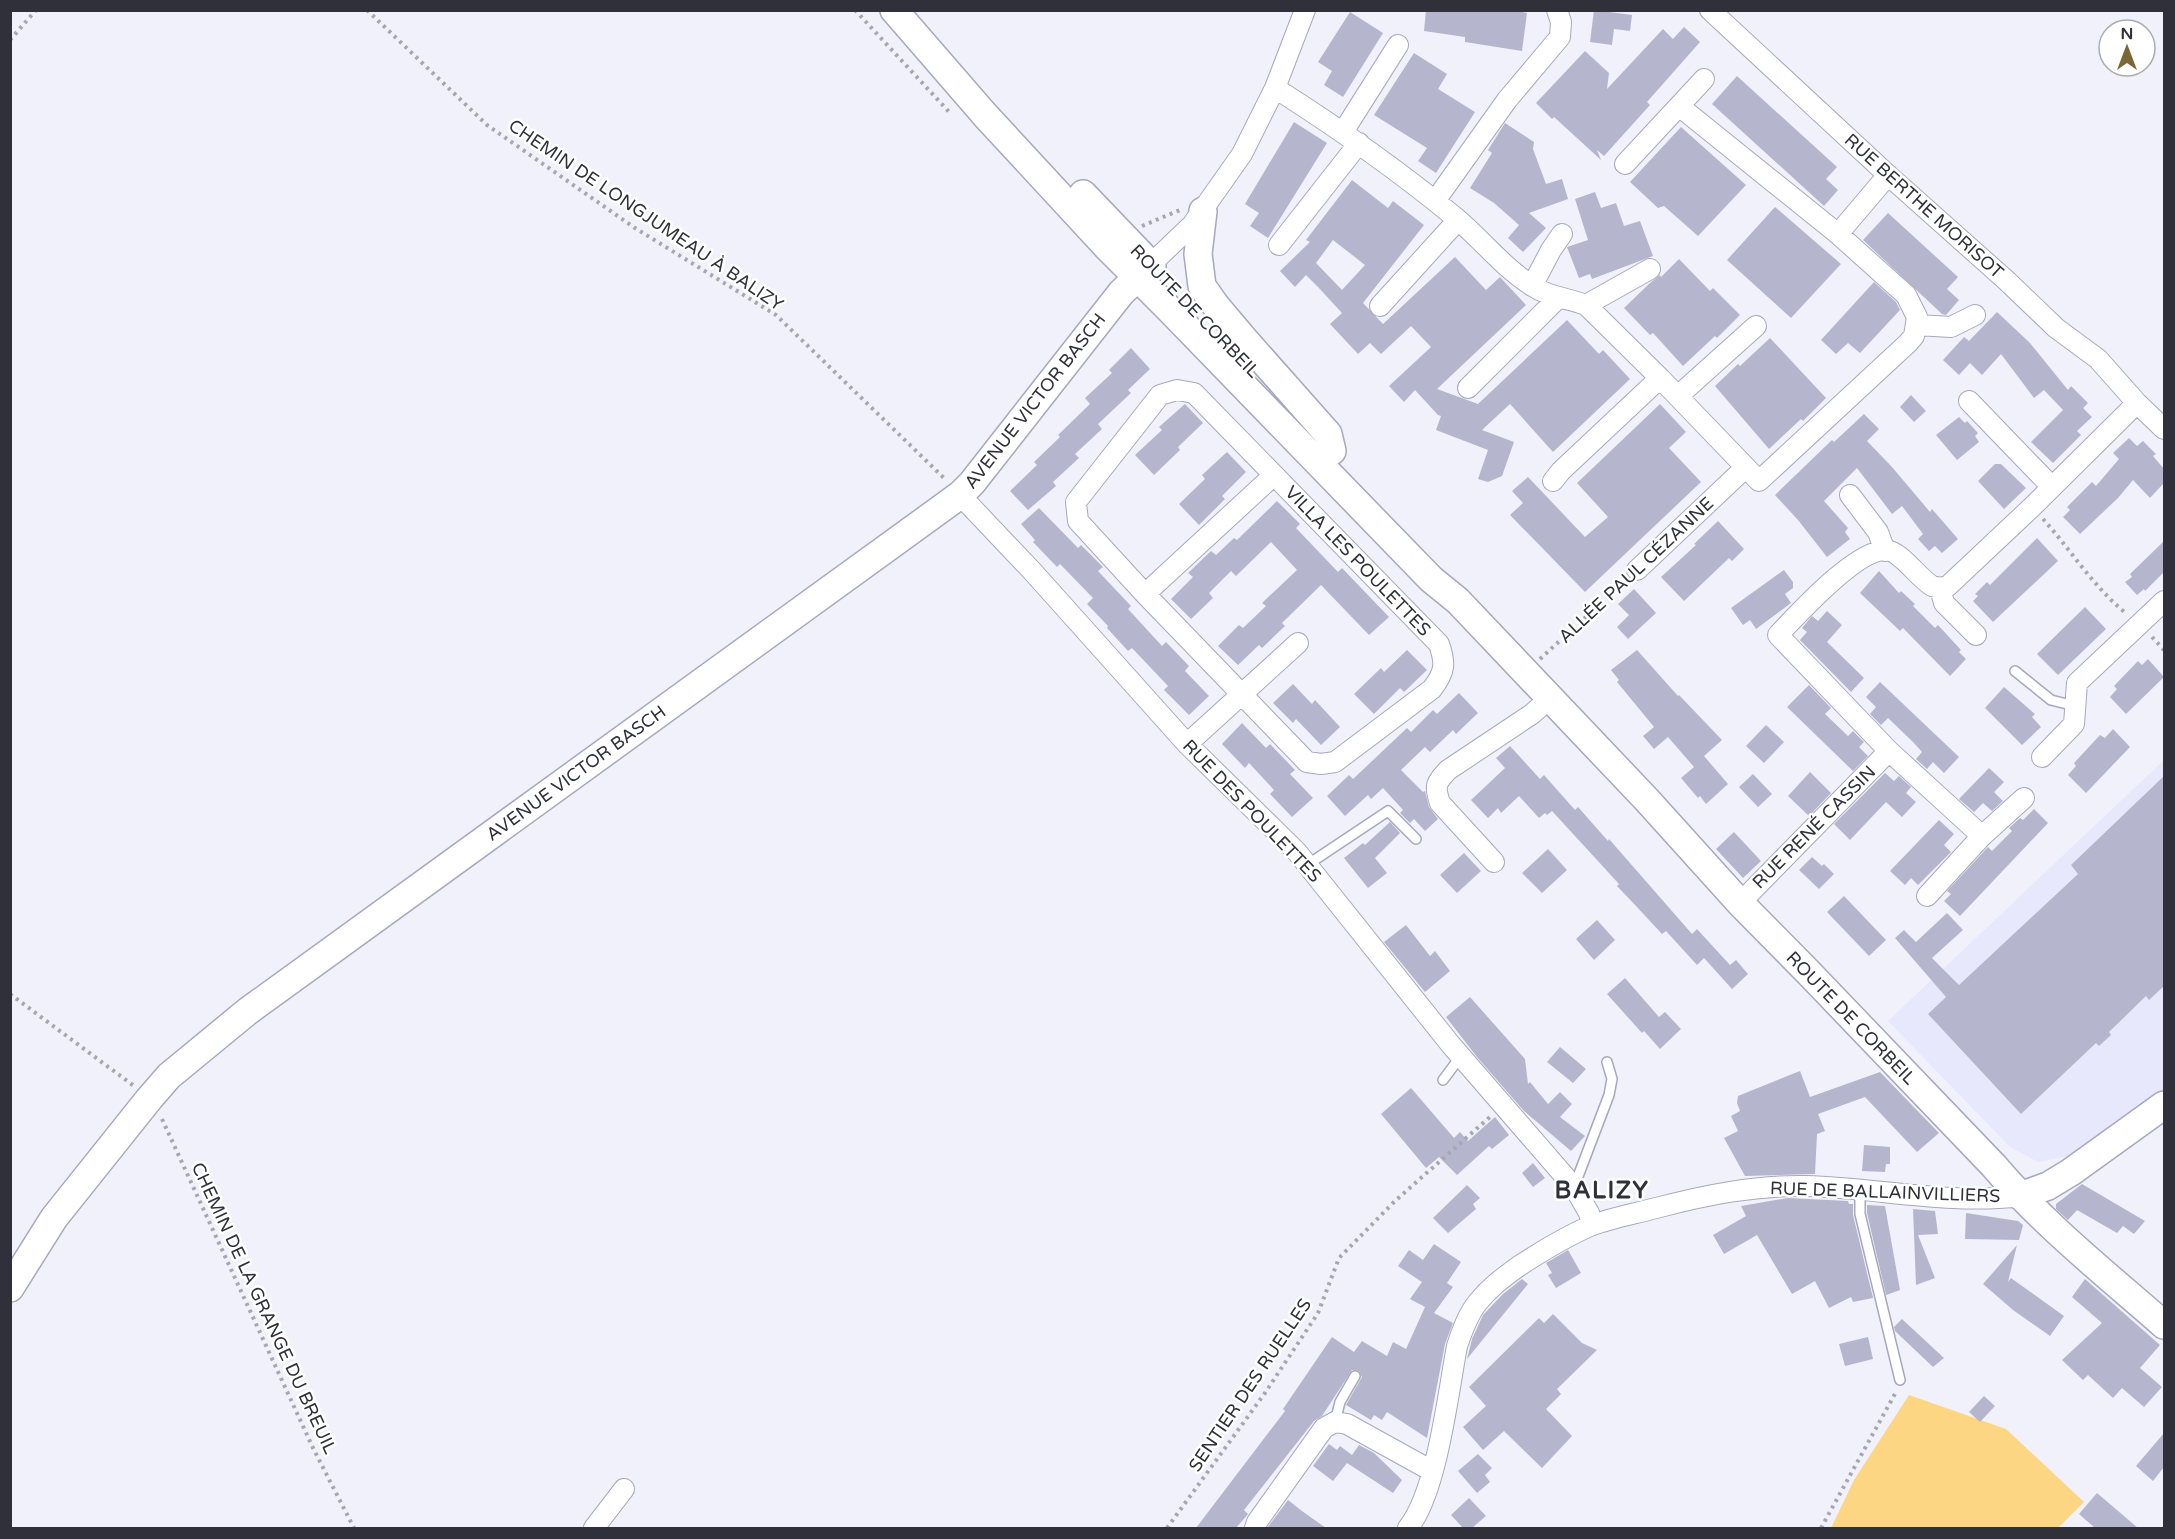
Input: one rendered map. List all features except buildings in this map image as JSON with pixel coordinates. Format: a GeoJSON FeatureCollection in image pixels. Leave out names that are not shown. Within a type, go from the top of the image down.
{"type":"FeatureCollection","features":[{"type":"Feature","properties":{"kind":"main road","name":"ROUTE DE CORBEIL"},"geometry":{"type":"LineString","coordinates":[[894,10],[985,115],[1108,248],[1144,271],[1179,299],[1332,451],[1440,572],[1458,601]]}},
{"type":"Feature","properties":{"kind":"main road"},"geometry":{"type":"LineString","coordinates":[[1203,211],[1198,254],[1202,285],[1243,338],[1328,434],[1332,451]]}},
{"type":"Feature","properties":{"kind":"main road","name":"AVENUE VICTOR BASCH"},"geometry":{"type":"LineString","coordinates":[[10,1288],[54,1218],[169,1076],[248,1011],[960,495],[972,483],[1121,293],[1144,271]]}},
{"type":"Feature","properties":{"kind":"main road","name":"ROUTE DE CORBEIL"},"geometry":{"type":"LineString","coordinates":[[1144,271],[1431,579],[1458,601],[1526,672],[1740,903],[1994,1166],[2020,1196],[2047,1223],[2164,1325]]}},
{"type":"Feature","properties":{"kind":"main road"},"geometry":{"type":"LineString","coordinates":[[2020,1196],[2049,1186],[2164,1106]]}},
{"type":"Feature","properties":{"kind":"street"},"geometry":{"type":"LineString","coordinates":[[1144,271],[1192,225],[1242,153],[1275,88],[1305,10]]}},
{"type":"Feature","properties":{"kind":"street"},"geometry":{"type":"LineString","coordinates":[[1435,201],[1507,100],[1560,37],[1561,22],[1557,10]]}},
{"type":"Feature","properties":{"kind":"street","name":"RUE BERTHE MORISOT"},"geometry":{"type":"LineString","coordinates":[[1710,10],[2056,328],[2098,359],[2137,403],[2164,429]]}},
{"type":"Feature","properties":{"kind":"street"},"geometry":{"type":"LineString","coordinates":[[1343,132],[1398,45]]}},
{"type":"Feature","properties":{"kind":"street"},"geometry":{"type":"LineString","coordinates":[[1625,164],[1704,79]]}},
{"type":"Feature","properties":{"kind":"street"},"geometry":{"type":"LineString","coordinates":[[1275,88],[1359,143],[1435,201],[1532,286],[1558,298],[1572,299],[1586,305],[1678,396],[1752,475]]}},
{"type":"Feature","properties":{"kind":"street"},"geometry":{"type":"LineString","coordinates":[[1679,106],[1838,234],[1906,295],[1917,317],[1917,325],[1951,327],[1975,315]]}},
{"type":"Feature","properties":{"kind":"street"},"geometry":{"type":"LineString","coordinates":[[1279,245],[1359,143]]}},
{"type":"Feature","properties":{"kind":"street"},"geometry":{"type":"LineString","coordinates":[[1838,234],[1888,175]]}},
{"type":"Feature","properties":{"kind":"street"},"geometry":{"type":"LineString","coordinates":[[1380,306],[1458,220]]}},
{"type":"Feature","properties":{"kind":"street"},"geometry":{"type":"LineString","coordinates":[[1532,286],[1562,234]]}},
{"type":"Feature","properties":{"kind":"street"},"geometry":{"type":"LineString","coordinates":[[1586,305],[1650,268]]}},
{"type":"Feature","properties":{"kind":"street"},"geometry":{"type":"LineString","coordinates":[[1468,388],[1558,298]]}},
{"type":"Feature","properties":{"kind":"street","name":"ALLÉE PAUL CÉZANNE"},"geometry":{"type":"LineString","coordinates":[[1637,570],[1908,344],[1914,336],[1917,325]]}},
{"type":"Feature","properties":{"kind":"street"},"geometry":{"type":"LineString","coordinates":[[1678,396],[1756,326]]}},
{"type":"Feature","properties":{"kind":"street"},"geometry":{"type":"LineString","coordinates":[[1553,481],[1660,378]]}},
{"type":"Feature","properties":{"kind":"street","name":"VILLA LES POULETTES"},"geometry":{"type":"LineString","coordinates":[[1177,390],[1194,393],[1439,644],[1444,658],[1442,676],[1432,689],[1335,762],[1321,764],[1307,762],[1145,594],[1078,521],[1076,502],[1160,395],[1177,390]]}},
{"type":"Feature","properties":{"kind":"street"},"geometry":{"type":"LineString","coordinates":[[1969,401],[2052,488]]}},
{"type":"Feature","properties":{"kind":"street"},"geometry":{"type":"LineString","coordinates":[[1850,495],[1878,532],[1885,551],[1890,551],[1901,559],[1924,581],[1940,588],[1948,586],[2052,488],[2137,403]]}},
{"type":"Feature","properties":{"kind":"street","name":"VILLA LES POULETTES"},"geometry":{"type":"LineString","coordinates":[[1145,594],[1274,475]]}},
{"type":"Feature","properties":{"kind":"street","name":"RUE DES POULETTES"},"geometry":{"type":"LineString","coordinates":[[960,495],[1033,572],[1187,744],[1297,852],[1461,1056],[1574,1186],[1593,1225]]}},
{"type":"Feature","properties":{"kind":"street","name":"RUE RENÉ CASSIN"},"geometry":{"type":"LineString","coordinates":[[1885,551],[1878,550],[1865,556],[1819,592],[1778,635],[1889,751],[1982,836]]}},
{"type":"Feature","properties":{"kind":"street"},"geometry":{"type":"LineString","coordinates":[[1940,588],[1944,603],[1976,634]]}},
{"type":"Feature","properties":{"kind":"street"},"geometry":{"type":"LineString","coordinates":[[2042,757],[2074,724],[2077,683],[2164,601]]}},
{"type":"Feature","properties":{"kind":"street"},"geometry":{"type":"LineString","coordinates":[[1187,744],[1298,643]]}},
{"type":"Feature","properties":{"kind":"street"},"geometry":{"type":"LineString","coordinates":[[1494,862],[1440,803],[1436,791],[1437,782],[1448,770],[1532,714],[1550,698]]}},
{"type":"Feature","properties":{"kind":"street","name":"RUE RENÉ CASSIN"},"geometry":{"type":"LineString","coordinates":[[1740,903],[1889,751]]}},
{"type":"Feature","properties":{"kind":"street"},"geometry":{"type":"LineString","coordinates":[[1927,896],[1982,836],[2025,798]]}},
{"type":"Feature","properties":{"kind":"street","name":"RUE DE BALLAINVILLIERS"},"geometry":{"type":"LineString","coordinates":[[1408,1528],[1420,1506],[1432,1471],[1462,1330],[1477,1302],[1497,1282],[1546,1248],[1593,1225],[1706,1195],[1750,1187],[1808,1186],[1980,1199],[2020,1196]]}},
{"type":"Feature","properties":{"kind":"street"},"geometry":{"type":"LineString","coordinates":[[1255,1528],[1324,1428],[1335,1422],[1347,1424],[1432,1471]]}},
{"type":"Feature","properties":{"kind":"street"},"geometry":{"type":"LineString","coordinates":[[594,1528],[624,1489]]}},
{"type":"Feature","properties":{"kind":"lane"},"geometry":{"type":"LineString","coordinates":[[2015,671],[2051,700],[2075,706]]}},
{"type":"Feature","properties":{"kind":"lane"},"geometry":{"type":"LineString","coordinates":[[1307,866],[1388,811],[1416,839]]}},
{"type":"Feature","properties":{"kind":"lane"},"geometry":{"type":"LineString","coordinates":[[1443,1080],[1461,1056]]}},
{"type":"Feature","properties":{"kind":"lane"},"geometry":{"type":"LineString","coordinates":[[1574,1186],[1609,1095],[1612,1079],[1607,1062]]}},
{"type":"Feature","properties":{"kind":"lane"},"geometry":{"type":"LineString","coordinates":[[1860,1190],[1860,1214],[1900,1380]]}},
{"type":"Feature","properties":{"kind":"lane"},"geometry":{"type":"LineString","coordinates":[[1335,1422],[1341,1402],[1355,1376]]}},
{"type":"Feature","properties":{"kind":"path"},"geometry":{"type":"LineString","coordinates":[[10,40],[36,10]]}},
{"type":"Feature","properties":{"kind":"path","name":"CHEMIN DE LONGJUMEAU À BALIZY"},"geometry":{"type":"LineString","coordinates":[[366,10],[487,126],[635,228],[776,315],[960,495]]}},
{"type":"Feature","properties":{"kind":"path"},"geometry":{"type":"LineString","coordinates":[[2032,507],[2067,545],[2094,582],[2140,624],[2164,650]]}},
{"type":"Feature","properties":{"kind":"path","name":"ALLÉE PAUL CÉZANNE"},"geometry":{"type":"LineString","coordinates":[[1526,672],[1637,570]]}},
{"type":"Feature","properties":{"kind":"path","name":"CHEMIN DE LA GRANGE DU BREUIL"},"geometry":{"type":"LineString","coordinates":[[10,994],[122,1075],[149,1099],[161,1118],[313,1448],[354,1528]]}},
{"type":"Feature","properties":{"kind":"path","name":"SENTIER DES RUELLES"},"geometry":{"type":"LineString","coordinates":[[1167,1528],[1265,1393],[1318,1313],[1339,1258],[1395,1201],[1503,1105]]}},
{"type":"Feature","properties":{"kind":"path"},"geometry":{"type":"LineString","coordinates":[[1821,1528],[1900,1380]]}},
{"type":"Feature","properties":{"kind":"shaded area"},"geometry":{"type":"Polygon","coordinates":[[[2164,760],[2164,1092],[2069,1156],[2038,1162],[2010,1147],[1888,1021],[2164,760]]]}},
{"type":"Feature","properties":{"kind":"shaded area"},"geometry":{"type":"Polygon","coordinates":[[[1909,1395],[2006,1429],[2084,1502],[2058,1528],[1831,1528],[1854,1480],[1909,1395]]]}},
{"type":"Feature","properties":{"kind":"district","name":"BALIZY"},"geometry":{"type":"Point","coordinates":[1602,1190]}}]}
